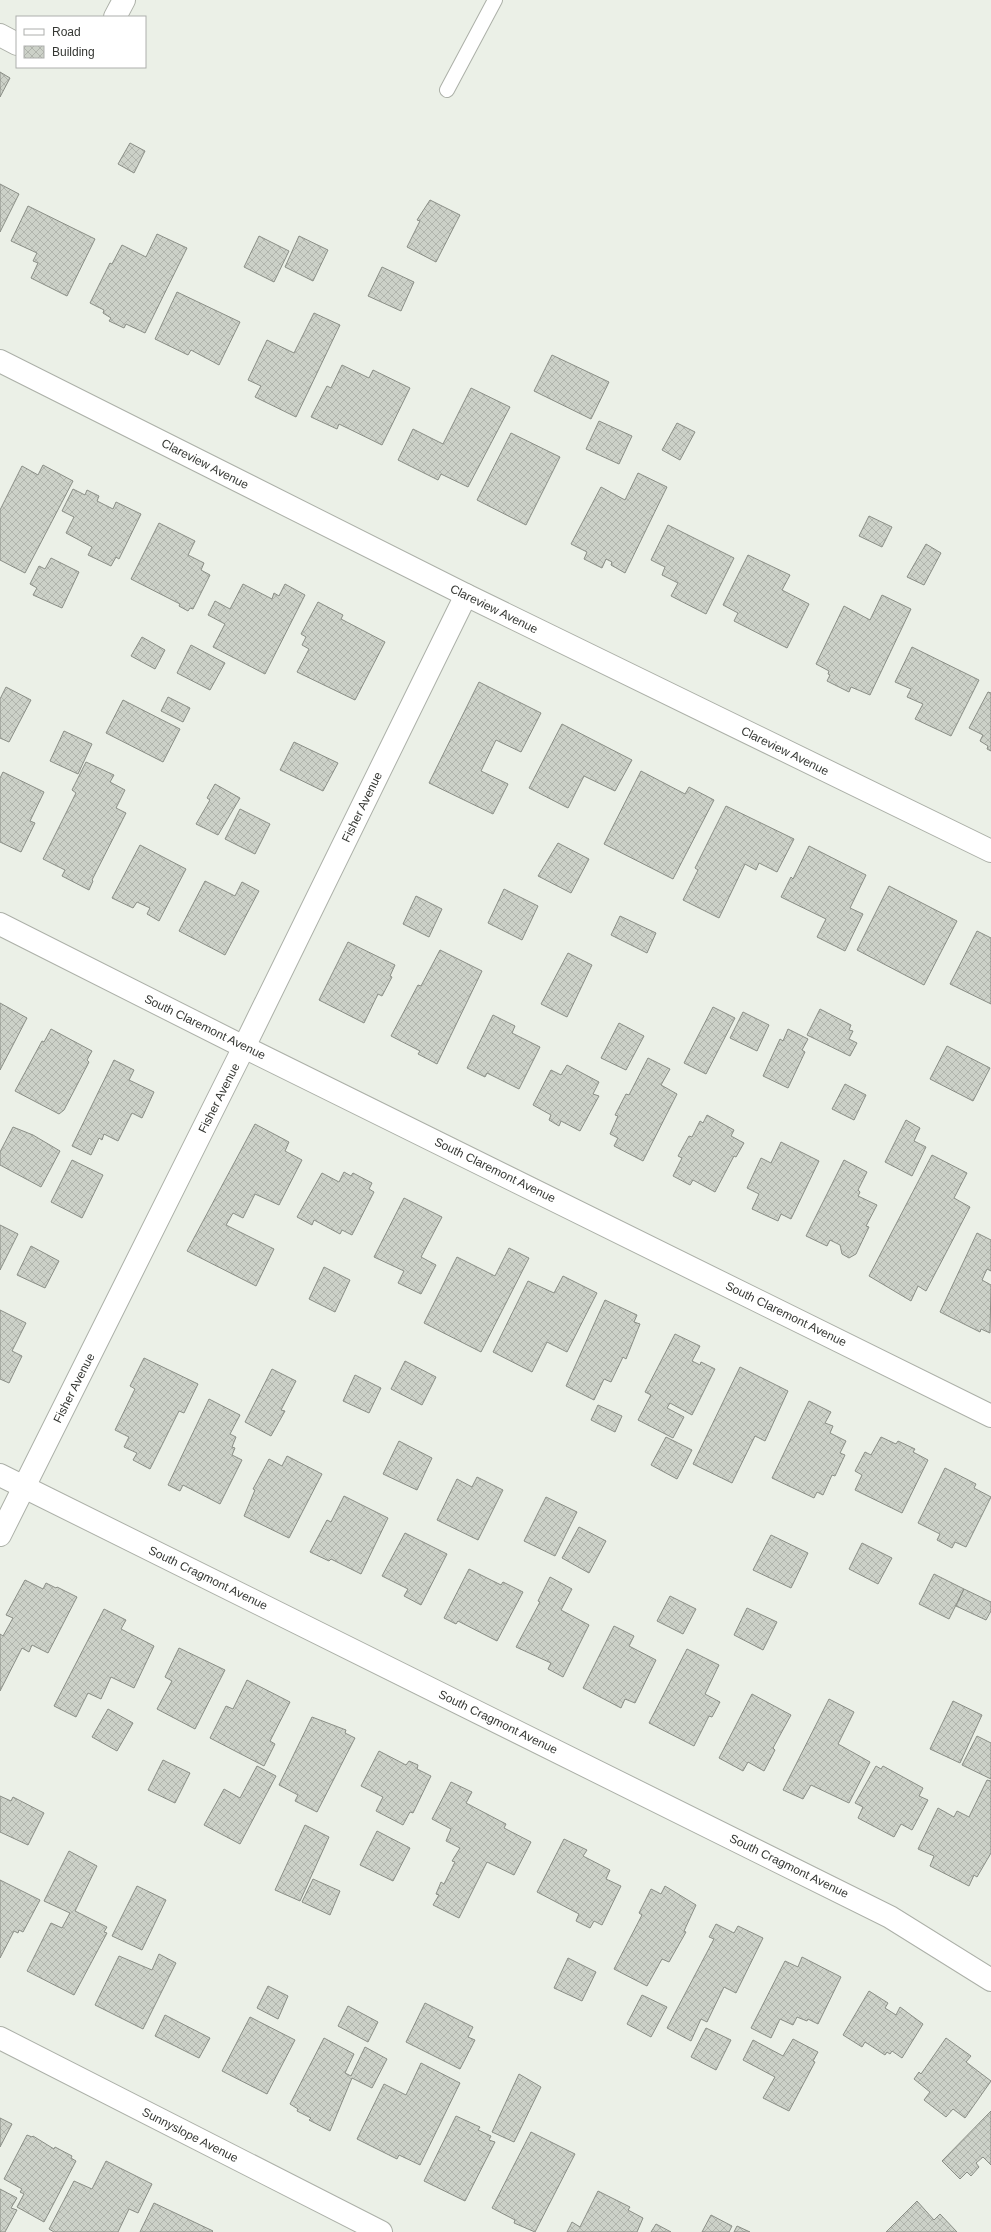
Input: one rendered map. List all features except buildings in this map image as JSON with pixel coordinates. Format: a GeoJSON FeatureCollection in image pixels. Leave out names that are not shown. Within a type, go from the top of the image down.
{"type":"FeatureCollection","features":[{"type":"Feature","properties":{"kind":"street"},"geometry":{"type":"LineString","coordinates":[[116,16],[124,0]]}},
{"type":"Feature","properties":{"kind":"street"},"geometry":{"type":"LineString","coordinates":[[0,35],[16,43]]}},
{"type":"Feature","properties":{"kind":"street","name":"Clareview Avenue"},"geometry":{"type":"LineString","coordinates":[[0,361],[466,595],[991,852]]}},
{"type":"Feature","properties":{"kind":"street","name":"Fisher Avenue"},"geometry":{"type":"LineString","coordinates":[[0,1535],[244,1047],[466,595]]}},
{"type":"Feature","properties":{"kind":"street","name":"South Claremont Avenue"},"geometry":{"type":"LineString","coordinates":[[0,924],[244,1047],[991,1416]]}},
{"type":"Feature","properties":{"kind":"street","name":"South Cragmont Avenue"},"geometry":{"type":"LineString","coordinates":[[0,1475],[890,1917],[991,1980]]}},
{"type":"Feature","properties":{"kind":"street","name":"Sunnyslope Avenue"},"geometry":{"type":"LineString","coordinates":[[0,2038],[381,2232]]}},
{"type":"Feature","properties":{"kind":"lane"},"geometry":{"type":"LineString","coordinates":[[447,90],[495,0]]}}]}
